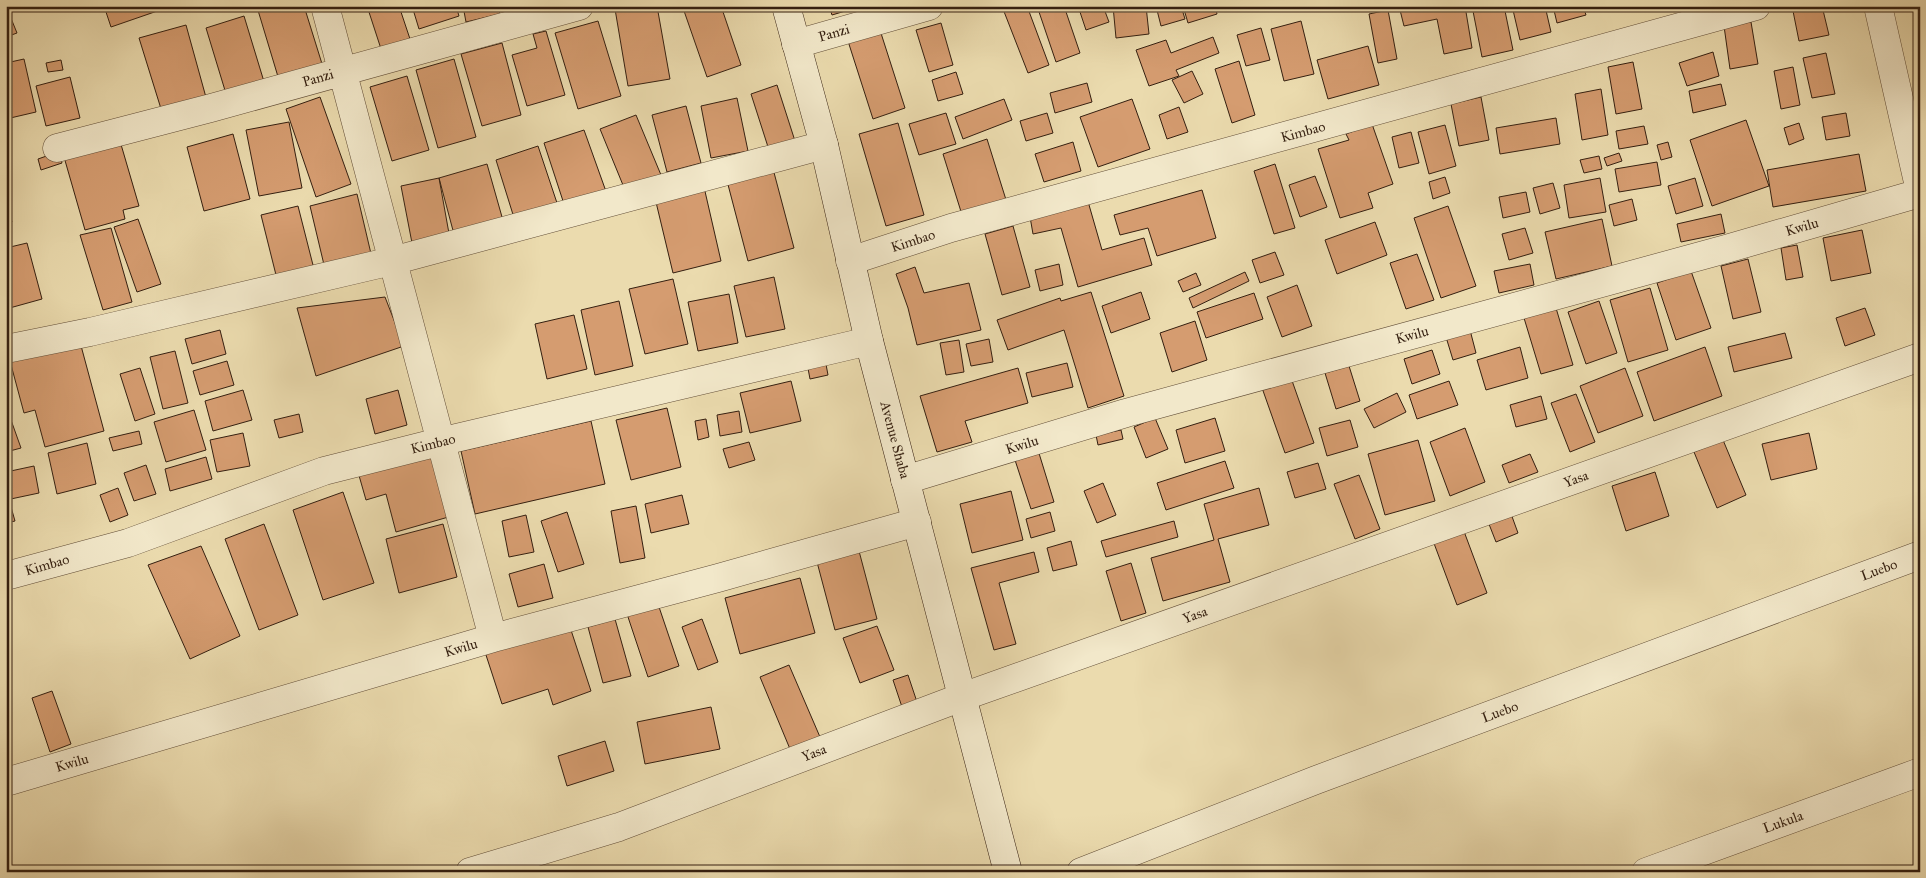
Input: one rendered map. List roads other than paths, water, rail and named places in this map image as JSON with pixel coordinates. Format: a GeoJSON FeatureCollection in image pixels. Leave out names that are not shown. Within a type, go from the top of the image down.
{"type":"FeatureCollection","features":[{"type":"Feature","properties":{"kind":"street"},"geometry":{"type":"LineString","coordinates":[[324,6],[439,442],[493,638]]}},
{"type":"Feature","properties":{"kind":"street","name":"Panzi"},"geometry":{"type":"LineString","coordinates":[[58,148],[211,108],[579,6]]}},
{"type":"Feature","properties":{"kind":"street","name":"Avenue Shaba"},"geometry":{"type":"LineString","coordinates":[[786,6],[824,146],[869,341],[1008,872]]}},
{"type":"Feature","properties":{"kind":"street","name":"Panzi"},"geometry":{"type":"LineString","coordinates":[[796,44],[929,6]]}},
{"type":"Feature","properties":{"kind":"street","name":"Kimbao"},"geometry":{"type":"LineString","coordinates":[[850,261],[952,228],[1756,6]]}},
{"type":"Feature","properties":{"kind":"street"},"geometry":{"type":"LineString","coordinates":[[1878,6],[1920,192]]}},
{"type":"Feature","properties":{"kind":"street"},"geometry":{"type":"LineString","coordinates":[[6,349],[90,332],[392,261],[824,146]]}},
{"type":"Feature","properties":{"kind":"street","name":"Kwilu"},"geometry":{"type":"LineString","coordinates":[[905,480],[1126,413],[1726,249],[1920,192]]}},
{"type":"Feature","properties":{"kind":"street","name":"Kimbao"},"geometry":{"type":"LineString","coordinates":[[6,576],[128,543],[324,471],[439,442],[869,341]]}},
{"type":"Feature","properties":{"kind":"street","name":"Yasa"},"geometry":{"type":"LineString","coordinates":[[470,872],[619,827],[962,697],[1920,357]]}},
{"type":"Feature","properties":{"kind":"street","name":"Kwilu"},"geometry":{"type":"LineString","coordinates":[[6,782],[493,638],[736,574],[917,522]]}},
{"type":"Feature","properties":{"kind":"street","name":"Luebo"},"geometry":{"type":"LineString","coordinates":[[1081,872],[1316,780],[1920,555]]}},
{"type":"Feature","properties":{"kind":"street","name":"Lukula"},"geometry":{"type":"LineString","coordinates":[[1646,872],[1920,772]]}}]}
